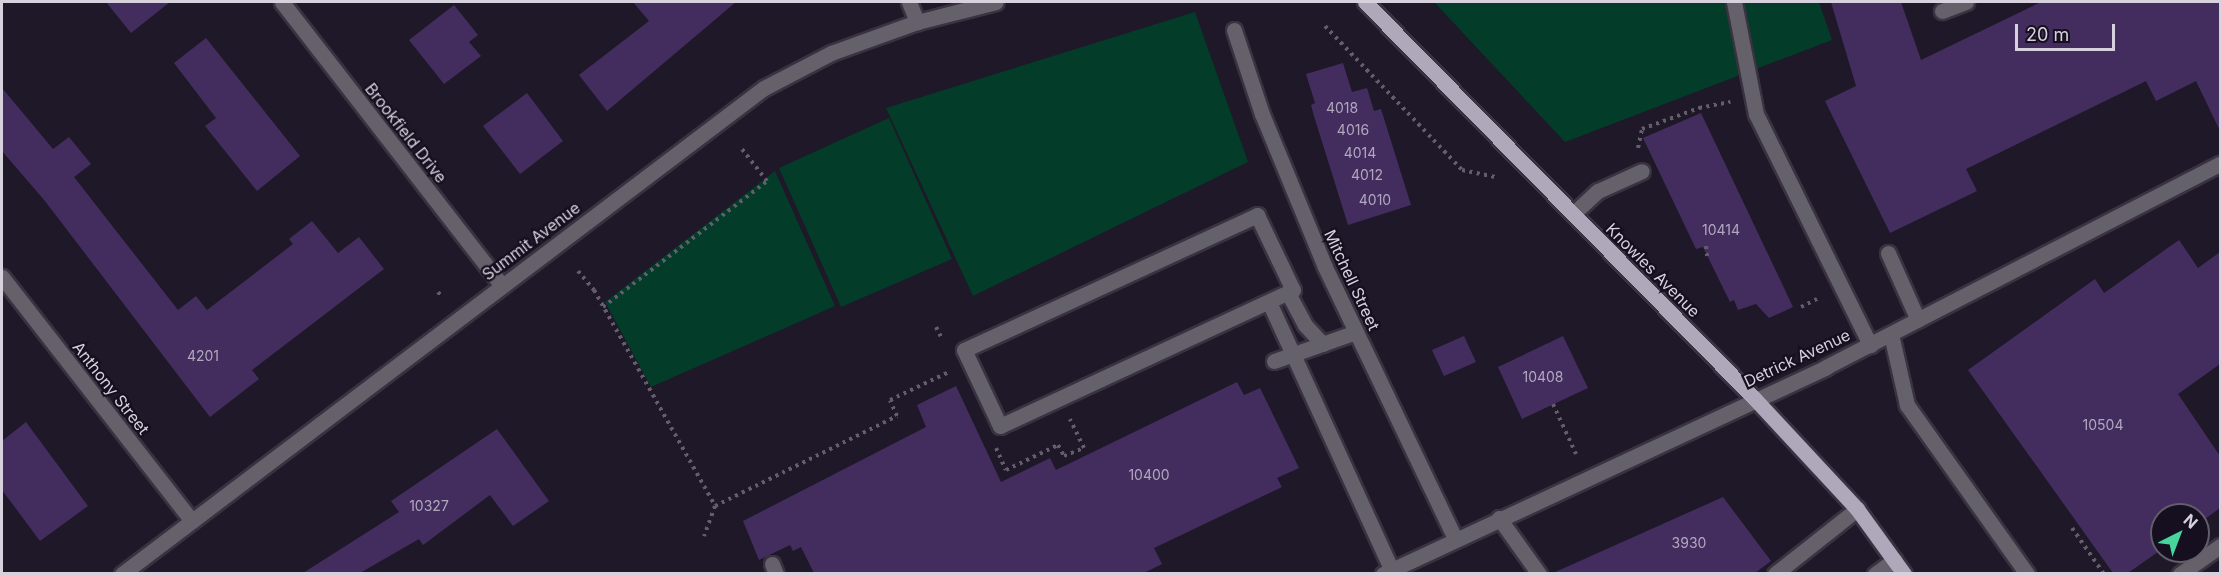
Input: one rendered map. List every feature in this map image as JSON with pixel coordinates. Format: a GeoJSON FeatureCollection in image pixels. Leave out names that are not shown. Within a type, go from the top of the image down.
{"type":"FeatureCollection","features":[{"type":"Feature","properties":{"kind":"main road","name":"Knowles Avenue"},"geometry":{"type":"LineString","coordinates":[[1365,2],[1754,398],[1857,509],[1904,573]]}},
{"type":"Feature","properties":{"kind":"street","name":"Brookfield Drive"},"geometry":{"type":"LineString","coordinates":[[282,2],[502,286]]}},
{"type":"Feature","properties":{"kind":"street"},"geometry":{"type":"LineString","coordinates":[[909,2],[917,22]]}},
{"type":"Feature","properties":{"kind":"street","name":"Summit Avenue"},"geometry":{"type":"LineString","coordinates":[[122,573],[764,88],[831,53],[917,22],[996,2]]}},
{"type":"Feature","properties":{"kind":"street"},"geometry":{"type":"LineString","coordinates":[[1734,2],[1756,114],[1870,345]]}},
{"type":"Feature","properties":{"kind":"street"},"geometry":{"type":"LineString","coordinates":[[1942,11],[1966,2]]}},
{"type":"Feature","properties":{"kind":"street","name":"Mitchell Street"},"geometry":{"type":"LineString","coordinates":[[1234,30],[1265,122],[1356,332],[1455,538]]}},
{"type":"Feature","properties":{"kind":"street","name":"Detrick Avenue"},"geometry":{"type":"LineString","coordinates":[[1387,571],[1870,345],[2220,164]]}},
{"type":"Feature","properties":{"kind":"street"},"geometry":{"type":"LineString","coordinates":[[1573,214],[1598,191],[1642,171]]}},
{"type":"Feature","properties":{"kind":"street"},"geometry":{"type":"LineString","coordinates":[[1257,215],[1293,290],[1288,293],[1000,426],[964,350],[1257,215]]}},
{"type":"Feature","properties":{"kind":"street"},"geometry":{"type":"LineString","coordinates":[[1888,253],[1918,320]]}},
{"type":"Feature","properties":{"kind":"street","name":"Anthony Street"},"geometry":{"type":"LineString","coordinates":[[2,277],[192,521]]}},
{"type":"Feature","properties":{"kind":"street"},"geometry":{"type":"LineString","coordinates":[[1288,293],[1305,325],[1323,344]]}},
{"type":"Feature","properties":{"kind":"street"},"geometry":{"type":"LineString","coordinates":[[1269,302],[1387,571]]}},
{"type":"Feature","properties":{"kind":"street"},"geometry":{"type":"LineString","coordinates":[[1274,361],[1356,332]]}},
{"type":"Feature","properties":{"kind":"street"},"geometry":{"type":"LineString","coordinates":[[1891,334],[1907,405],[2027,573]]}},
{"type":"Feature","properties":{"kind":"street"},"geometry":{"type":"LineString","coordinates":[[1775,573],[1857,509]]}},
{"type":"Feature","properties":{"kind":"street"},"geometry":{"type":"LineString","coordinates":[[1499,518],[1539,573]]}},
{"type":"Feature","properties":{"kind":"street"},"geometry":{"type":"LineString","coordinates":[[2180,573],[2220,546]]}},
{"type":"Feature","properties":{"kind":"street"},"geometry":{"type":"LineString","coordinates":[[1875,573],[1894,560]]}},
{"type":"Feature","properties":{"kind":"path"},"geometry":{"type":"LineString","coordinates":[[1326,26],[1462,170],[1495,177]]}},
{"type":"Feature","properties":{"kind":"path"},"geometry":{"type":"LineString","coordinates":[[1642,129],[1718,104]]}},
{"type":"Feature","properties":{"kind":"path"},"geometry":{"type":"LineString","coordinates":[[603,307],[767,180],[742,149]]}},
{"type":"Feature","properties":{"kind":"path"},"geometry":{"type":"LineString","coordinates":[[1706,246],[1707,256]]}},
{"type":"Feature","properties":{"kind":"path"},"geometry":{"type":"LineString","coordinates":[[578,271],[603,307],[714,506]]}},
{"type":"Feature","properties":{"kind":"path"},"geometry":{"type":"LineString","coordinates":[[438,292],[442,297]]}},
{"type":"Feature","properties":{"kind":"path"},"geometry":{"type":"LineString","coordinates":[[704,536],[714,506],[897,416],[890,400],[946,374]]}},
{"type":"Feature","properties":{"kind":"path"},"geometry":{"type":"LineString","coordinates":[[1060,398],[1084,448]]}},
{"type":"Feature","properties":{"kind":"path"},"geometry":{"type":"LineString","coordinates":[[1553,404],[1576,454]]}},
{"type":"Feature","properties":{"kind":"path"},"geometry":{"type":"LineString","coordinates":[[2072,528],[2104,573]]}},
{"type":"Feature","properties":{"kind":"path"},"geometry":{"type":"LineString","coordinates":[[2084,546],[2091,541]]}},
{"type":"Feature","properties":{"kind":"green space"},"geometry":{"type":"Polygon","coordinates":[[[1434,2],[1819,2],[1832,40],[1565,142],[1434,2]]]}},
{"type":"Feature","properties":{"kind":"green space"},"geometry":{"type":"Polygon","coordinates":[[[1195,12],[1248,162],[973,296],[886,108],[1195,12]]]}},
{"type":"Feature","properties":{"kind":"green space"},"geometry":{"type":"Polygon","coordinates":[[[889,118],[952,259],[841,307],[779,168],[889,118]]]}},
{"type":"Feature","properties":{"kind":"green space"},"geometry":{"type":"Polygon","coordinates":[[[775,171],[835,306],[651,387],[605,302],[775,171]]]}},
{"type":"Feature","properties":{"kind":"building"},"geometry":{"type":"Polygon","coordinates":[[[106,2],[170,2],[131,33],[106,2]]]}},
{"type":"Feature","properties":{"kind":"building"},"geometry":{"type":"Polygon","coordinates":[[[633,2],[736,2],[607,111],[579,75],[649,21],[633,2]]]}},
{"type":"Feature","properties":{"kind":"building"},"geometry":{"type":"Polygon","coordinates":[[[1831,2],[1901,2],[1921,60],[2041,2],[2220,2],[2220,131],[2196,81],[2156,101],[2146,81],[1966,169],[1977,191],[1890,233],[1825,101],[1856,86],[1831,2]]]}},
{"type":"Feature","properties":{"kind":"building"},"geometry":{"type":"Polygon","coordinates":[[[454,5],[478,35],[469,42],[481,56],[444,84],[409,40],[454,5]]]}},
{"type":"Feature","properties":{"kind":"building"},"geometry":{"type":"Polygon","coordinates":[[[206,38],[300,156],[257,191],[205,126],[216,118],[174,63],[206,38]]]}},
{"type":"Feature","properties":{"kind":"building"},"geometry":{"type":"Polygon","coordinates":[[[1343,63],[1352,92],[1367,88],[1374,111],[1381,109],[1411,205],[1348,225],[1314,116],[1311,105],[1315,103],[1306,74],[1343,63]]]}},
{"type":"Feature","properties":{"kind":"building"},"geometry":{"type":"Polygon","coordinates":[[[2,88],[53,149],[69,137],[91,164],[74,177],[178,310],[196,296],[207,310],[293,244],[289,239],[312,221],[338,253],[359,237],[384,269],[252,370],[259,379],[210,417],[45,201],[2,151],[2,88]]]}},
{"type":"Feature","properties":{"kind":"building"},"geometry":{"type":"Polygon","coordinates":[[[527,93],[563,141],[520,174],[483,126],[527,93]]]}},
{"type":"Feature","properties":{"kind":"building"},"geometry":{"type":"Polygon","coordinates":[[[1701,113],[1793,307],[1769,318],[1756,304],[1738,310],[1734,300],[1730,302],[1703,247],[1696,249],[1643,138],[1701,113]]]}},
{"type":"Feature","properties":{"kind":"building"},"geometry":{"type":"Polygon","coordinates":[[[2179,240],[2198,268],[2220,252],[2220,364],[2178,394],[2220,456],[2220,508],[2210,515],[2210,503],[2150,503],[2150,557],[2128,573],[2113,573],[1968,370],[2095,279],[2104,293],[2179,240]]]}},
{"type":"Feature","properties":{"kind":"building"},"geometry":{"type":"Polygon","coordinates":[[[1464,336],[1476,362],[1444,376],[1432,350],[1464,336]]]}},
{"type":"Feature","properties":{"kind":"building"},"geometry":{"type":"Polygon","coordinates":[[[1563,336],[1588,388],[1522,419],[1498,367],[1563,336]]]}},
{"type":"Feature","properties":{"kind":"building"},"geometry":{"type":"Polygon","coordinates":[[[1237,382],[1244,395],[1260,388],[1299,468],[1277,478],[1282,487],[1154,548],[1162,564],[1144,573],[814,573],[801,547],[793,551],[790,545],[759,560],[743,521],[926,427],[917,405],[956,386],[1001,482],[1050,458],[1056,470],[1237,382]]]}},
{"type":"Feature","properties":{"kind":"building"},"geometry":{"type":"Polygon","coordinates":[[[26,422],[88,506],[40,541],[2,490],[2,441],[26,422]]]}},
{"type":"Feature","properties":{"kind":"building"},"geometry":{"type":"Polygon","coordinates":[[[497,429],[549,501],[513,526],[490,495],[423,545],[419,539],[360,573],[303,573],[399,512],[391,501],[497,429]]]}},
{"type":"Feature","properties":{"kind":"building"},"geometry":{"type":"Polygon","coordinates":[[[1723,497],[1771,561],[1755,573],[1553,573],[1723,497]]]}}]}
